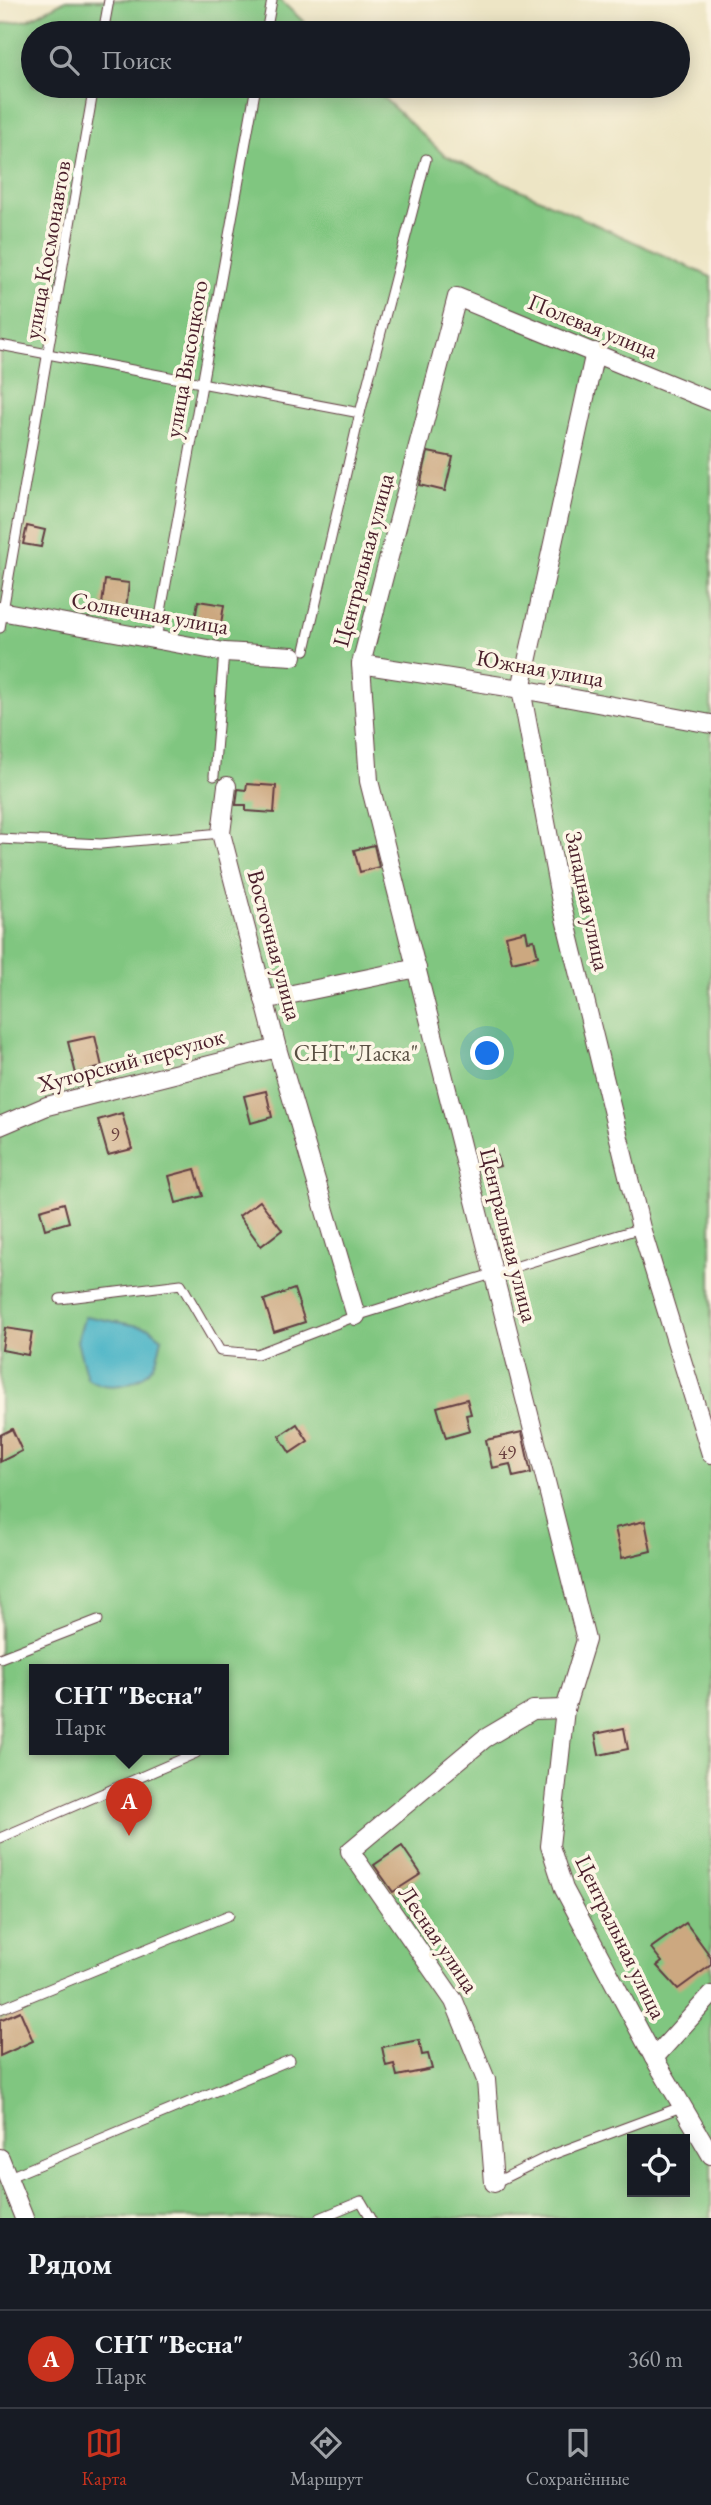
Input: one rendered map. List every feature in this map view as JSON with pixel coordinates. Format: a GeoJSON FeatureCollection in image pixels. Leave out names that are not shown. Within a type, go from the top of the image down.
{"type":"FeatureCollection","features":[{"type":"Feature","properties":{"kind":"street","name":"Полевая улица"},"geometry":{"type":"LineString","coordinates":[[457,297],[711,401]]}},
{"type":"Feature","properties":{"kind":"street","name":"Центральная улица"},"geometry":{"type":"LineString","coordinates":[[457,297],[361,664],[369,781],[586,1640],[565,1709],[550,1846],[564,1889],[681,2107],[711,2155]]}},
{"type":"Feature","properties":{"kind":"street","name":"Западная улица"},"geometry":{"type":"LineString","coordinates":[[595,352],[521,689],[561,902],[641,1228],[711,1454]]}},
{"type":"Feature","properties":{"kind":"street","name":"Солнечная улица"},"geometry":{"type":"LineString","coordinates":[[1,617],[156,639],[224,652],[299,653]]}},
{"type":"Feature","properties":{"kind":"street","name":"Южная улица"},"geometry":{"type":"LineString","coordinates":[[361,664],[521,689],[711,724]]}},
{"type":"Feature","properties":{"kind":"street","name":"Восточная улица"},"geometry":{"type":"LineString","coordinates":[[220,781],[221,833],[277,1048],[356,1316]]}},
{"type":"Feature","properties":{"kind":"street"},"geometry":{"type":"LineString","coordinates":[[264,1000],[417,968]]}},
{"type":"Feature","properties":{"kind":"street","name":"Хуторский переулок"},"geometry":{"type":"LineString","coordinates":[[0,1126],[47,1106],[277,1048]]}},
{"type":"Feature","properties":{"kind":"street","name":"Лесная улица"},"geometry":{"type":"LineString","coordinates":[[494,2183],[486,2080],[454,2001],[350,1851],[484,1739],[533,1710],[565,1709]]}},
{"type":"Feature","properties":{"kind":"street"},"geometry":{"type":"LineString","coordinates":[[654,2058],[711,1995]]}},
{"type":"Feature","properties":{"kind":"street"},"geometry":{"type":"LineString","coordinates":[[0,2158],[24,2218]]}},
{"type":"Feature","properties":{"kind":"lane"},"geometry":{"type":"LineString","coordinates":[[105,21],[109,0]]}},
{"type":"Feature","properties":{"kind":"lane"},"geometry":{"type":"LineString","coordinates":[[268,21],[272,0]]}},
{"type":"Feature","properties":{"kind":"lane","name":"улица Космонавтов"},"geometry":{"type":"LineString","coordinates":[[1,617],[92,98]]}},
{"type":"Feature","properties":{"kind":"lane","name":"улица Высоцкого"},"geometry":{"type":"LineString","coordinates":[[156,639],[254,98]]}},
{"type":"Feature","properties":{"kind":"lane"},"geometry":{"type":"LineString","coordinates":[[299,653],[426,159]]}},
{"type":"Feature","properties":{"kind":"lane"},"geometry":{"type":"LineString","coordinates":[[0,345],[359,413]]}},
{"type":"Feature","properties":{"kind":"lane"},"geometry":{"type":"LineString","coordinates":[[220,781],[224,652]]}},
{"type":"Feature","properties":{"kind":"lane"},"geometry":{"type":"LineString","coordinates":[[0,839],[101,844],[221,833]]}},
{"type":"Feature","properties":{"kind":"lane"},"geometry":{"type":"LineString","coordinates":[[60,1299],[181,1284],[220,1351],[257,1354],[356,1316],[641,1228]]}},
{"type":"Feature","properties":{"kind":"lane"},"geometry":{"type":"LineString","coordinates":[[0,1658],[98,1620]]}},
{"type":"Feature","properties":{"kind":"lane"},"geometry":{"type":"LineString","coordinates":[[0,1838],[191,1755]]}},
{"type":"Feature","properties":{"kind":"lane"},"geometry":{"type":"LineString","coordinates":[[0,2010],[229,1915]]}},
{"type":"Feature","properties":{"kind":"lane"},"geometry":{"type":"LineString","coordinates":[[7,2178],[290,2060]]}},
{"type":"Feature","properties":{"kind":"lane"},"geometry":{"type":"LineString","coordinates":[[494,2183],[549,2156],[681,2107]]}},
{"type":"Feature","properties":{"kind":"lane"},"geometry":{"type":"LineString","coordinates":[[320,2218],[362,2201],[371,2218]]}},
{"type":"Feature","properties":{"kind":"green space","name":"СНТ \"Ласка\""},"geometry":{"type":"Polygon","coordinates":[[[66,0],[280,0],[303,21],[21,21],[66,0]]]}},
{"type":"Feature","properties":{"kind":"green space","name":"СНТ \"Ласка\""},"geometry":{"type":"Polygon","coordinates":[[[21,21],[21,98],[384,98],[444,155],[711,277],[711,2218],[0,2218],[0,24],[21,21]]]}},
{"type":"Feature","properties":{"kind":"water"},"geometry":{"type":"Polygon","coordinates":[[[85,1316],[149,1328],[162,1338],[153,1366],[140,1378],[122,1385],[104,1385],[87,1378],[77,1341],[85,1316]]]}},
{"type":"Feature","properties":{"kind":"building"},"geometry":{"type":"Polygon","coordinates":[[[428,452],[453,457],[445,491],[420,485],[428,452]]]}},
{"type":"Feature","properties":{"kind":"building"},"geometry":{"type":"Polygon","coordinates":[[[27,526],[45,530],[41,547],[23,544],[27,526]]]}},
{"type":"Feature","properties":{"kind":"building"},"geometry":{"type":"Polygon","coordinates":[[[105,580],[129,583],[126,609],[102,605],[105,580]]]}},
{"type":"Feature","properties":{"kind":"building"},"geometry":{"type":"Polygon","coordinates":[[[198,601],[224,605],[221,624],[195,620],[198,601]]]}},
{"type":"Feature","properties":{"kind":"building"},"geometry":{"type":"Polygon","coordinates":[[[247,784],[276,786],[274,813],[246,811],[246,805],[236,805],[238,789],[246,790],[247,784]]]}},
{"type":"Feature","properties":{"kind":"building"},"geometry":{"type":"Polygon","coordinates":[[[374,845],[379,867],[360,872],[354,850],[374,845]]]}},
{"type":"Feature","properties":{"kind":"building"},"geometry":{"type":"Polygon","coordinates":[[[526,931],[528,941],[534,940],[538,956],[512,962],[506,936],[526,931]]]}},
{"type":"Feature","properties":{"kind":"building"},"geometry":{"type":"Polygon","coordinates":[[[95,1036],[102,1067],[76,1074],[68,1042],[95,1036]]]}},
{"type":"Feature","properties":{"kind":"building"},"geometry":{"type":"Polygon","coordinates":[[[266,1091],[272,1117],[251,1123],[244,1096],[266,1091]]]}},
{"type":"Feature","properties":{"kind":"building"},"geometry":{"type":"Polygon","coordinates":[[[122,1113],[132,1149],[108,1155],[98,1120],[122,1113]]]}},
{"type":"Feature","properties":{"kind":"building"},"geometry":{"type":"Polygon","coordinates":[[[495,1152],[500,1166],[486,1170],[482,1156],[495,1152]]]}},
{"type":"Feature","properties":{"kind":"building"},"geometry":{"type":"Polygon","coordinates":[[[195,1169],[203,1196],[176,1203],[169,1176],[195,1169]]]}},
{"type":"Feature","properties":{"kind":"building"},"geometry":{"type":"Polygon","coordinates":[[[260,1201],[282,1230],[261,1246],[239,1216],[260,1201]]]}},
{"type":"Feature","properties":{"kind":"building"},"geometry":{"type":"Polygon","coordinates":[[[64,1203],[69,1222],[45,1229],[40,1210],[64,1203]]]}},
{"type":"Feature","properties":{"kind":"building"},"geometry":{"type":"Polygon","coordinates":[[[294,1289],[305,1322],[274,1332],[264,1300],[294,1289]]]}},
{"type":"Feature","properties":{"kind":"building"},"geometry":{"type":"Polygon","coordinates":[[[5,1328],[32,1332],[28,1355],[2,1350],[5,1328]]]}},
{"type":"Feature","properties":{"kind":"building"},"geometry":{"type":"Polygon","coordinates":[[[467,1399],[471,1414],[466,1415],[470,1431],[446,1438],[437,1407],[467,1399]]]}},
{"type":"Feature","properties":{"kind":"building"},"geometry":{"type":"Polygon","coordinates":[[[297,1424],[308,1441],[290,1453],[279,1436],[297,1424]]]}},
{"type":"Feature","properties":{"kind":"building"},"geometry":{"type":"Polygon","coordinates":[[[12,1429],[22,1451],[0,1462],[0,1435],[12,1429]]]}},
{"type":"Feature","properties":{"kind":"building"},"geometry":{"type":"Polygon","coordinates":[[[522,1432],[531,1473],[513,1477],[510,1464],[492,1468],[486,1440],[522,1432]]]}},
{"type":"Feature","properties":{"kind":"building"},"geometry":{"type":"Polygon","coordinates":[[[645,1521],[651,1551],[622,1558],[615,1528],[645,1521]]]}},
{"type":"Feature","properties":{"kind":"building"},"geometry":{"type":"Polygon","coordinates":[[[624,1728],[628,1749],[599,1755],[595,1734],[624,1728]]]}},
{"type":"Feature","properties":{"kind":"building"},"geometry":{"type":"Polygon","coordinates":[[[402,1846],[421,1874],[393,1892],[374,1865],[402,1846]]]}},
{"type":"Feature","properties":{"kind":"building"},"geometry":{"type":"Polygon","coordinates":[[[686,1923],[711,1957],[711,1965],[678,1989],[657,1966],[662,1962],[651,1948],[686,1923]]]}},
{"type":"Feature","properties":{"kind":"building"},"geometry":{"type":"Polygon","coordinates":[[[20,2011],[33,2041],[0,2056],[0,2020],[20,2011]]]}},
{"type":"Feature","properties":{"kind":"building"},"geometry":{"type":"Polygon","coordinates":[[[419,2040],[422,2055],[428,2054],[432,2069],[397,2076],[394,2064],[386,2066],[382,2047],[419,2040]]]}},
{"type":"Feature","properties":{"kind":"place","name":"СНТ \"Весна\""},"geometry":{"type":"Point","coordinates":[129,1836]}}]}
